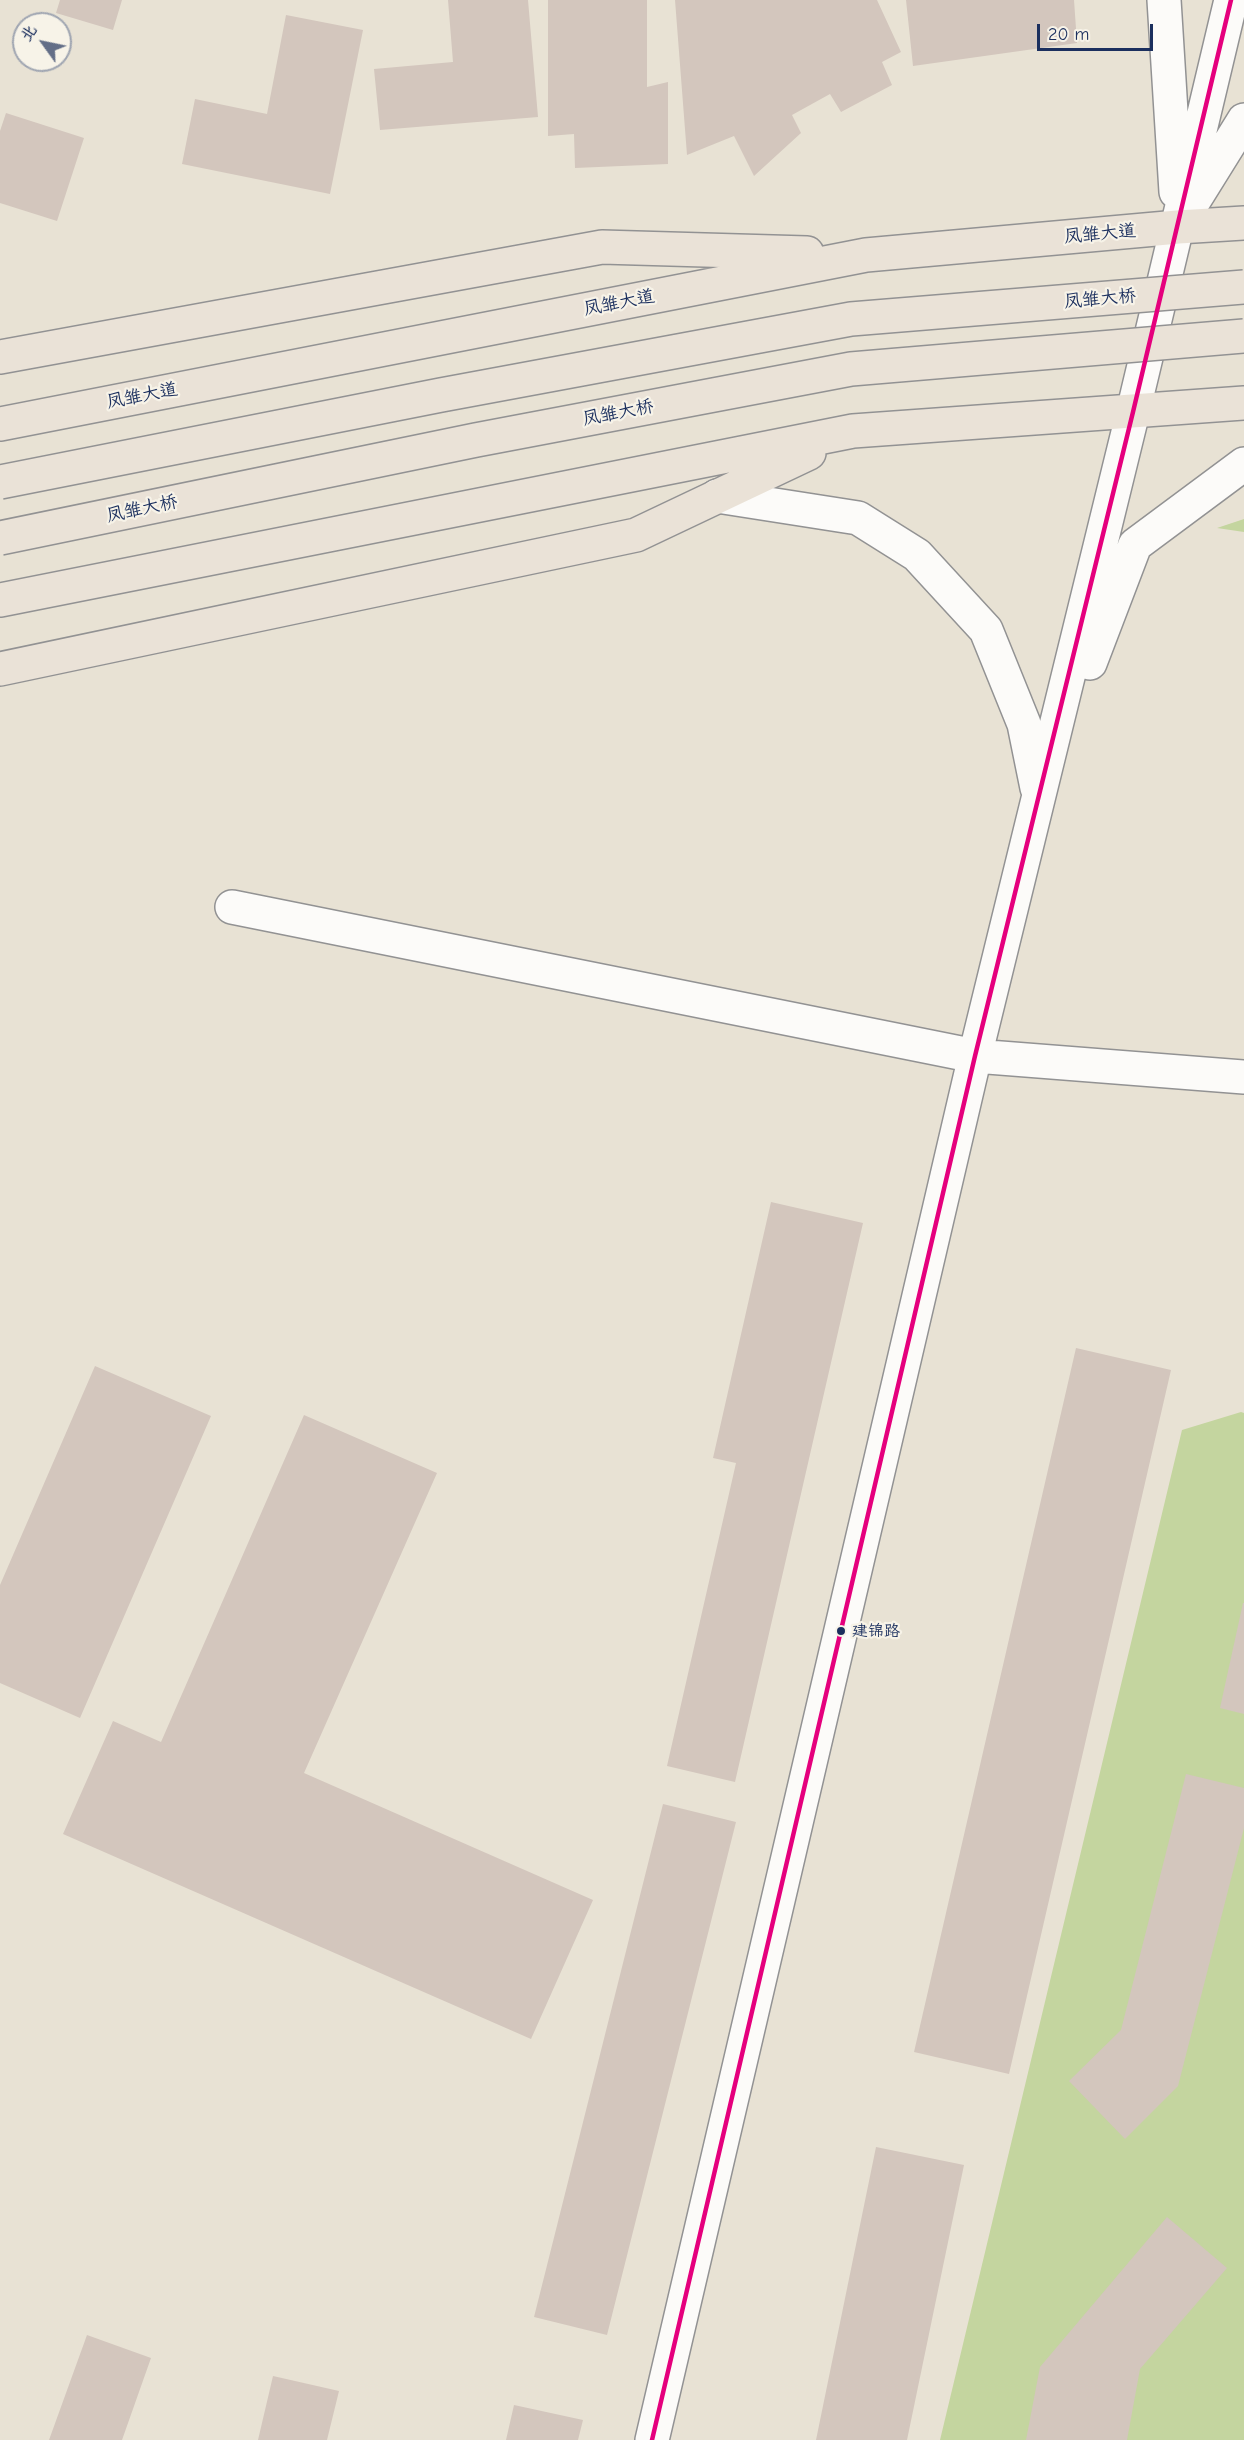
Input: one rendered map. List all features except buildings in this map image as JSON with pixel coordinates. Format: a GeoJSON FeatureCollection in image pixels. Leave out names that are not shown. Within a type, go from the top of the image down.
{"type":"FeatureCollection","features":[{"type":"Feature","properties":{"kind":"main road","name":"凤雏大道"},"geometry":{"type":"LineString","coordinates":[[0,424],[866,255],[1244,223]]}},
{"type":"Feature","properties":{"kind":"main road"},"geometry":{"type":"LineString","coordinates":[[6,355],[602,247],[866,255]]}},
{"type":"Feature","properties":{"kind":"main road","name":"凤雏大桥"},"geometry":{"type":"LineString","coordinates":[[0,482],[441,395],[851,319],[1244,287]]}},
{"type":"Feature","properties":{"kind":"main road","name":"凤雏大桥"},"geometry":{"type":"LineString","coordinates":[[0,538],[476,440],[851,369],[1244,336]]}},
{"type":"Feature","properties":{"kind":"main road"},"geometry":{"type":"LineString","coordinates":[[0,600],[853,431],[1244,403]]}},
{"type":"Feature","properties":{"kind":"main road"},"geometry":{"type":"LineString","coordinates":[[0,669],[636,535],[853,431]]}},
{"type":"Feature","properties":{"kind":"street"},"geometry":{"type":"LineString","coordinates":[[1164,0],[1178,227]]}},
{"type":"Feature","properties":{"kind":"street"},"geometry":{"type":"LineString","coordinates":[[652,2440],[975,1056],[1134,412],[1231,0]]}},
{"type":"Feature","properties":{"kind":"street"},"geometry":{"type":"LineString","coordinates":[[1178,227],[1244,120]]}},
{"type":"Feature","properties":{"kind":"street"},"geometry":{"type":"LineString","coordinates":[[1039,797],[1135,545],[1244,464]]}},
{"type":"Feature","properties":{"kind":"street"},"geometry":{"type":"LineString","coordinates":[[717,496],[858,518],[917,555],[986,630],[1024,724],[1039,797]]}},
{"type":"Feature","properties":{"kind":"street"},"geometry":{"type":"LineString","coordinates":[[232,907],[975,1056],[1244,1077]]}},
{"type":"Feature","properties":{"kind":"green space"},"geometry":{"type":"Polygon","coordinates":[[[1244,519],[1244,532],[1217,528],[1244,519]]]}},
{"type":"Feature","properties":{"kind":"green space"},"geometry":{"type":"Polygon","coordinates":[[[1244,1413],[1244,2440],[940,2440],[1182,1430],[1244,1413]]]}},
{"type":"Feature","properties":{"kind":"transit line"},"geometry":{"type":"LineString","coordinates":[[652,2440],[975,1056],[1133,412],[1231,0]]}},
{"type":"Feature","properties":{"kind":"place","name":"建锦路"},"geometry":{"type":"Point","coordinates":[841,1631]}}]}
